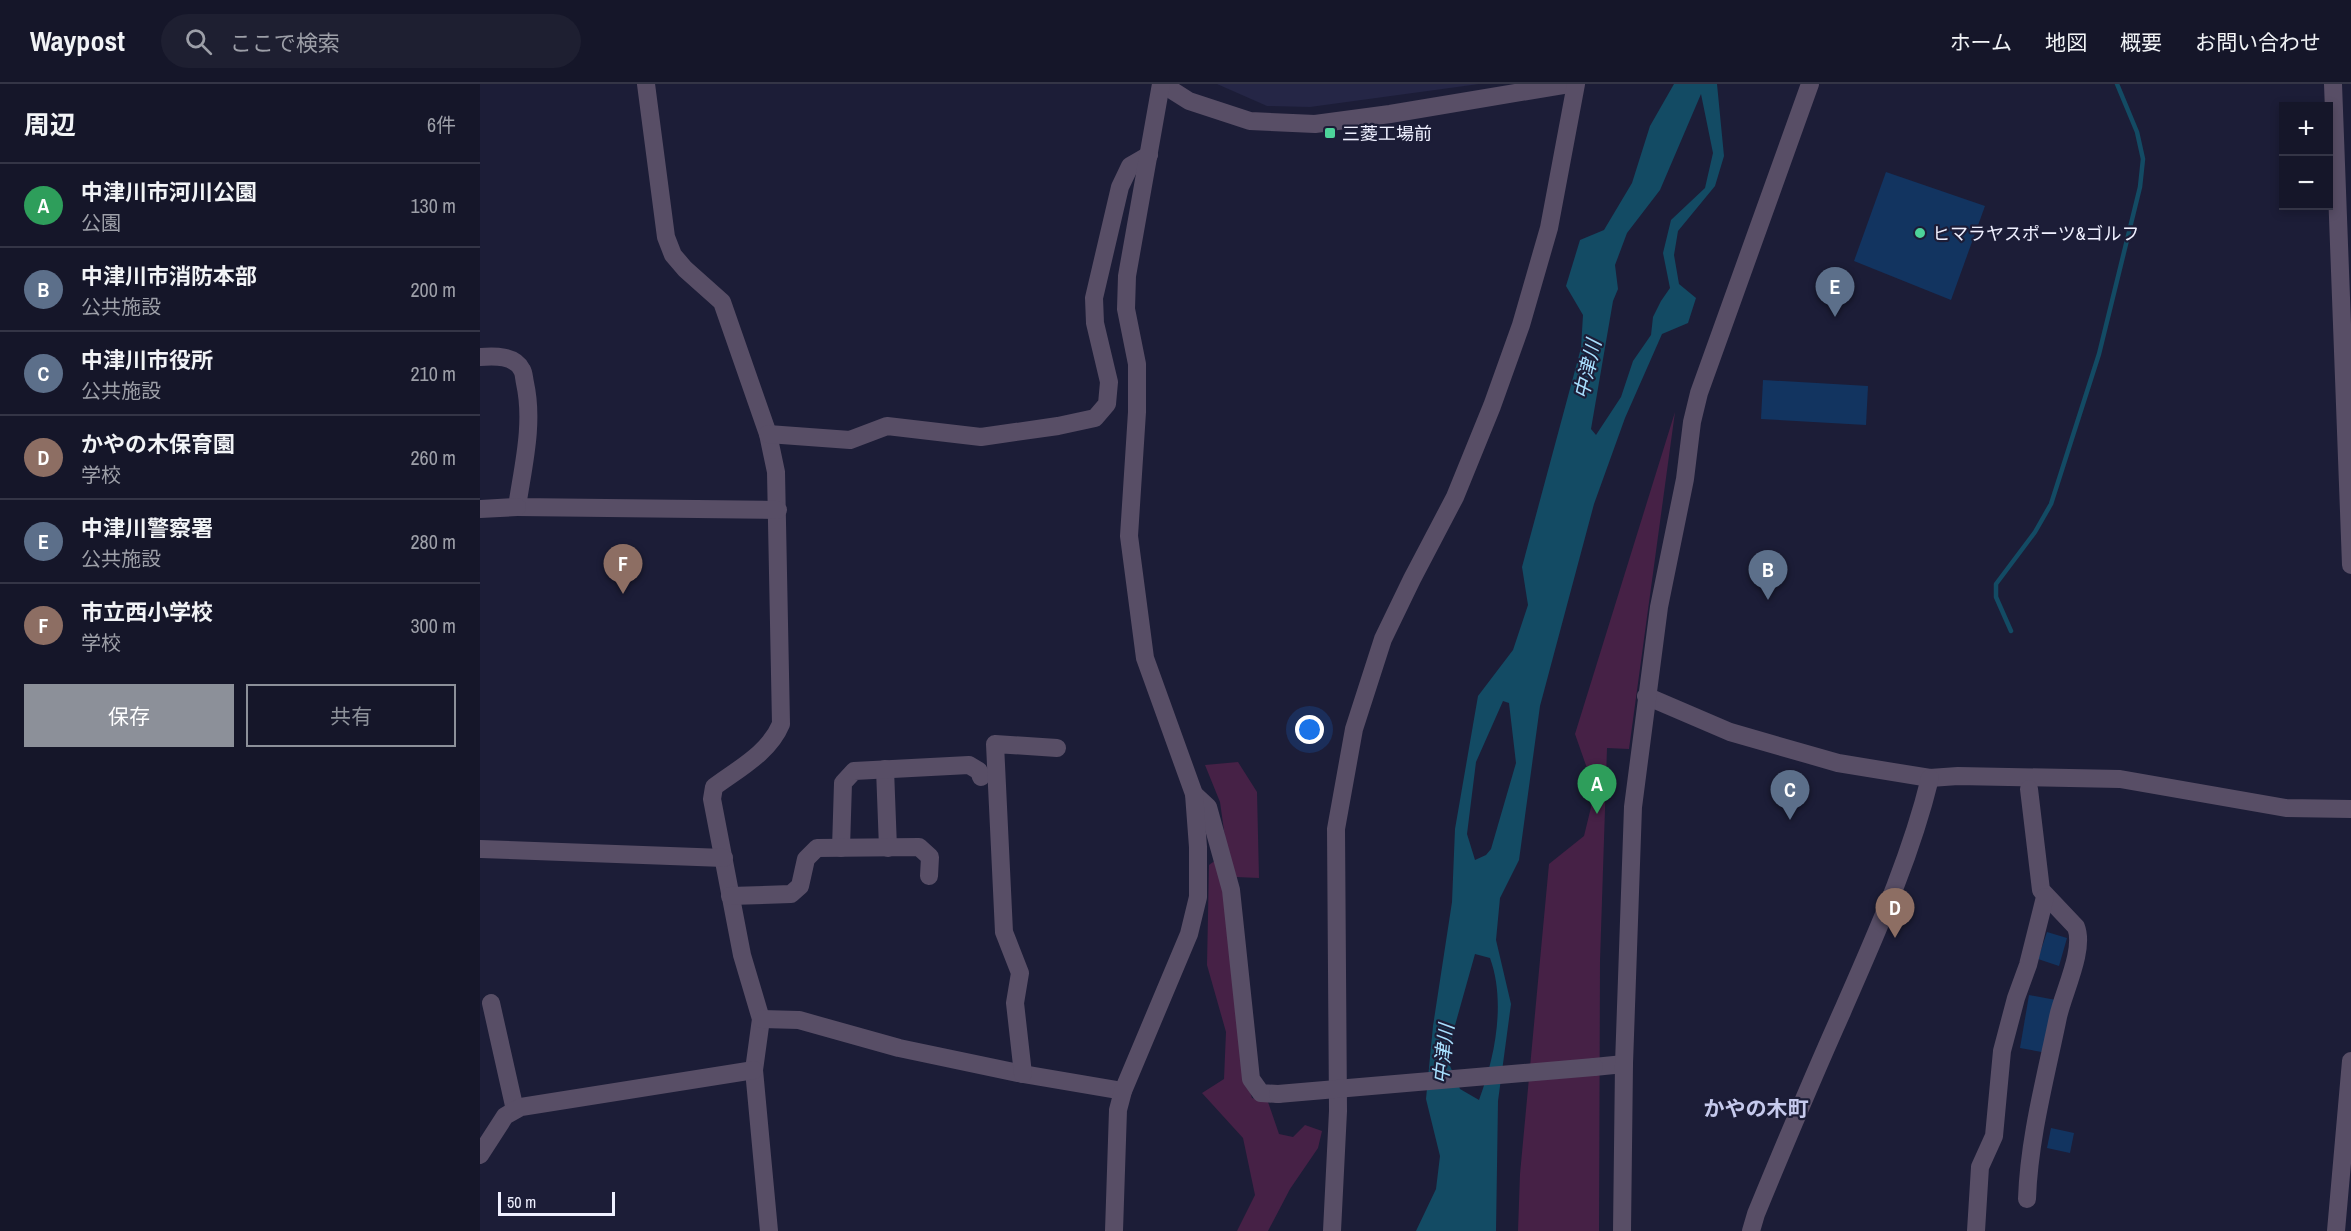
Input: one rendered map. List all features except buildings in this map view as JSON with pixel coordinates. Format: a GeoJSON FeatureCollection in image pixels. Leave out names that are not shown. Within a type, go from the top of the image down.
{"type":"FeatureCollection","features":[{"type":"Feature","properties":{"kind":"street"},"geometry":{"type":"LineString","coordinates":[[646,84],[666,237],[673,255],[685,269],[722,302],[768,434],[776,472],[781,724],[775,737],[764,750],[714,787],[712,799],[742,955],[760,1019],[754,1070],[769,1231]]}},
{"type":"Feature","properties":{"kind":"street"},"geometry":{"type":"LineString","coordinates":[[1114,1231],[1118,1110],[1123,1091],[1189,933],[1198,897],[1198,847],[1194,794],[1145,658],[1129,536],[1137,412],[1137,364],[1126,309],[1127,276],[1162,84],[1189,101],[1250,121],[1315,124],[1569,84]]}},
{"type":"Feature","properties":{"kind":"street"},"geometry":{"type":"LineString","coordinates":[[1332,1231],[1338,1111],[1336,829],[1354,729],[1383,639],[1455,497],[1492,406],[1521,325],[1549,228],[1576,84]]}},
{"type":"Feature","properties":{"kind":"street"},"geometry":{"type":"LineString","coordinates":[[1622,1231],[1624,1064],[1633,807],[1659,607],[1685,479],[1692,422],[1699,393],[1810,84]]}},
{"type":"Feature","properties":{"kind":"street"},"geometry":{"type":"LineString","coordinates":[[2333,84],[2345,238],[2351,565]]}},
{"type":"Feature","properties":{"kind":"street"},"geometry":{"type":"LineString","coordinates":[[768,434],[850,440],[887,426],[981,437],[1058,426],[1095,418],[1107,404],[1109,382],[1095,323],[1094,298],[1120,187],[1130,166],[1149,155]]}},
{"type":"Feature","properties":{"kind":"street"},"geometry":{"type":"LineString","coordinates":[[480,357],[505,357],[522,369],[529,399],[530,418],[517,507]]}},
{"type":"Feature","properties":{"kind":"street"},"geometry":{"type":"LineString","coordinates":[[480,509],[517,507],[778,510]]}},
{"type":"Feature","properties":{"kind":"street"},"geometry":{"type":"LineString","coordinates":[[1646,696],[1730,732],[1838,763],[1930,778],[1958,776],[2120,779],[2286,808],[2351,809]]}},
{"type":"Feature","properties":{"kind":"street"},"geometry":{"type":"LineString","coordinates":[[1023,1074],[1015,1003],[1020,973],[1004,932],[995,744],[1057,748]]}},
{"type":"Feature","properties":{"kind":"street"},"geometry":{"type":"LineString","coordinates":[[841,848],[843,783],[854,771],[969,765],[980,771],[981,777]]}},
{"type":"Feature","properties":{"kind":"street"},"geometry":{"type":"LineString","coordinates":[[885,769],[888,848]]}},
{"type":"Feature","properties":{"kind":"street"},"geometry":{"type":"LineString","coordinates":[[1751,1231],[1800,1106],[1905,864],[1922,812],[1930,778]]}},
{"type":"Feature","properties":{"kind":"street"},"geometry":{"type":"LineString","coordinates":[[2027,1199],[2028,1169],[2059,1014],[2078,947],[2076,927],[2045,897],[2038,881],[2037,844],[2029,789]]}},
{"type":"Feature","properties":{"kind":"street"},"geometry":{"type":"LineString","coordinates":[[1194,794],[1208,807],[1231,890],[1251,1079],[1261,1093],[1278,1094],[1624,1064]]}},
{"type":"Feature","properties":{"kind":"street"},"geometry":{"type":"LineString","coordinates":[[730,896],[791,894],[800,886],[806,859],[817,848],[919,847],[930,857],[929,876]]}},
{"type":"Feature","properties":{"kind":"street"},"geometry":{"type":"LineString","coordinates":[[480,849],[724,858]]}},
{"type":"Feature","properties":{"kind":"street"},"geometry":{"type":"LineString","coordinates":[[1976,1231],[1980,1167],[1994,1136],[2002,1051],[2016,998],[2028,965],[2045,897]]}},
{"type":"Feature","properties":{"kind":"street"},"geometry":{"type":"LineString","coordinates":[[490,1003],[515,1110]]}},
{"type":"Feature","properties":{"kind":"street"},"geometry":{"type":"LineString","coordinates":[[760,1019],[799,1020],[899,1048],[1023,1074],[1123,1091]]}},
{"type":"Feature","properties":{"kind":"street"},"geometry":{"type":"LineString","coordinates":[[2336,1231],[2345,1190],[2351,1061]]}},
{"type":"Feature","properties":{"kind":"street"},"geometry":{"type":"LineString","coordinates":[[480,1155],[505,1116],[521,1107],[754,1070]]}},
{"type":"Feature","properties":{"kind":"shaded area"},"geometry":{"type":"Polygon","coordinates":[[[1217,84],[1479,84],[1310,107],[1267,106],[1217,84]]]}},
{"type":"Feature","properties":{"kind":"shaded area"},"geometry":{"type":"Polygon","coordinates":[[[1675,412],[1629,749],[1607,748],[1600,961],[1599,1231],[1518,1231],[1520,1174],[1549,864],[1584,836],[1595,791],[1575,734],[1675,412]]]}},
{"type":"Feature","properties":{"kind":"shaded area"},"geometry":{"type":"Polygon","coordinates":[[[1238,762],[1257,792],[1259,878],[1236,877],[1247,1082],[1252,1098],[1268,1102],[1279,1134],[1293,1137],[1305,1125],[1322,1131],[1318,1148],[1290,1189],[1268,1231],[1237,1231],[1255,1195],[1243,1138],[1202,1093],[1224,1079],[1226,1032],[1207,965],[1209,865],[1227,852],[1220,802],[1205,765],[1238,762]]]}},
{"type":"Feature","properties":{"kind":"water","name":"中津川"},"geometry":{"type":"Polygon","coordinates":[[[1674,84],[1717,84],[1724,156],[1715,186],[1678,231],[1674,255],[1679,284],[1696,298],[1688,323],[1662,334],[1625,418],[1594,504],[1540,706],[1519,860],[1500,898],[1496,940],[1511,1004],[1498,1101],[1496,1231],[1416,1231],[1436,1189],[1440,1156],[1426,1099],[1433,1026],[1452,902],[1455,829],[1478,696],[1513,650],[1528,605],[1522,567],[1581,348],[1583,315],[1566,286],[1580,240],[1604,230],[1632,183],[1650,126],[1674,84]],[[1701,94],[1660,190],[1627,233],[1615,265],[1618,289],[1613,301],[1591,429],[1596,435],[1621,397],[1633,361],[1651,335],[1653,317],[1670,288],[1663,253],[1671,220],[1705,188],[1713,153],[1701,94]],[[1503,701],[1476,762],[1467,834],[1475,860],[1486,855],[1491,849],[1516,763],[1509,703],[1503,701]],[[1475,954],[1452,1036],[1450,1066],[1460,1089],[1479,1100],[1490,1066],[1497,1029],[1497,993],[1490,958],[1475,954]]]}},
{"type":"Feature","properties":{"kind":"waterway"},"geometry":{"type":"LineString","coordinates":[[2011,631],[1996,597],[1996,584],[2035,532],[2051,504],[2099,354],[2140,187],[2143,159],[2137,132],[2117,84]]}},
{"type":"Feature","properties":{"kind":"place","name":"三菱工場前"},"geometry":{"type":"Point","coordinates":[1330,133]}},
{"type":"Feature","properties":{"kind":"place","name":"ヒマラヤスポーツ&ゴルフ"},"geometry":{"type":"Point","coordinates":[1920,233]}},
{"type":"Feature","properties":{"kind":"place","name":"中津川警察署"},"geometry":{"type":"Point","coordinates":[1835,317]}},
{"type":"Feature","properties":{"kind":"place","name":"市立西小学校"},"geometry":{"type":"Point","coordinates":[623,594]}},
{"type":"Feature","properties":{"kind":"place","name":"中津川市消防本部"},"geometry":{"type":"Point","coordinates":[1768,600]}},
{"type":"Feature","properties":{"kind":"place","name":"中津川市河川公園"},"geometry":{"type":"Point","coordinates":[1597,814]}},
{"type":"Feature","properties":{"kind":"place","name":"中津川市役所"},"geometry":{"type":"Point","coordinates":[1790,820]}},
{"type":"Feature","properties":{"kind":"place","name":"かやの木保育園"},"geometry":{"type":"Point","coordinates":[1895,938]}},
{"type":"Feature","properties":{"kind":"district","name":"かやの木町"},"geometry":{"type":"Point","coordinates":[1756,1108]}}]}
